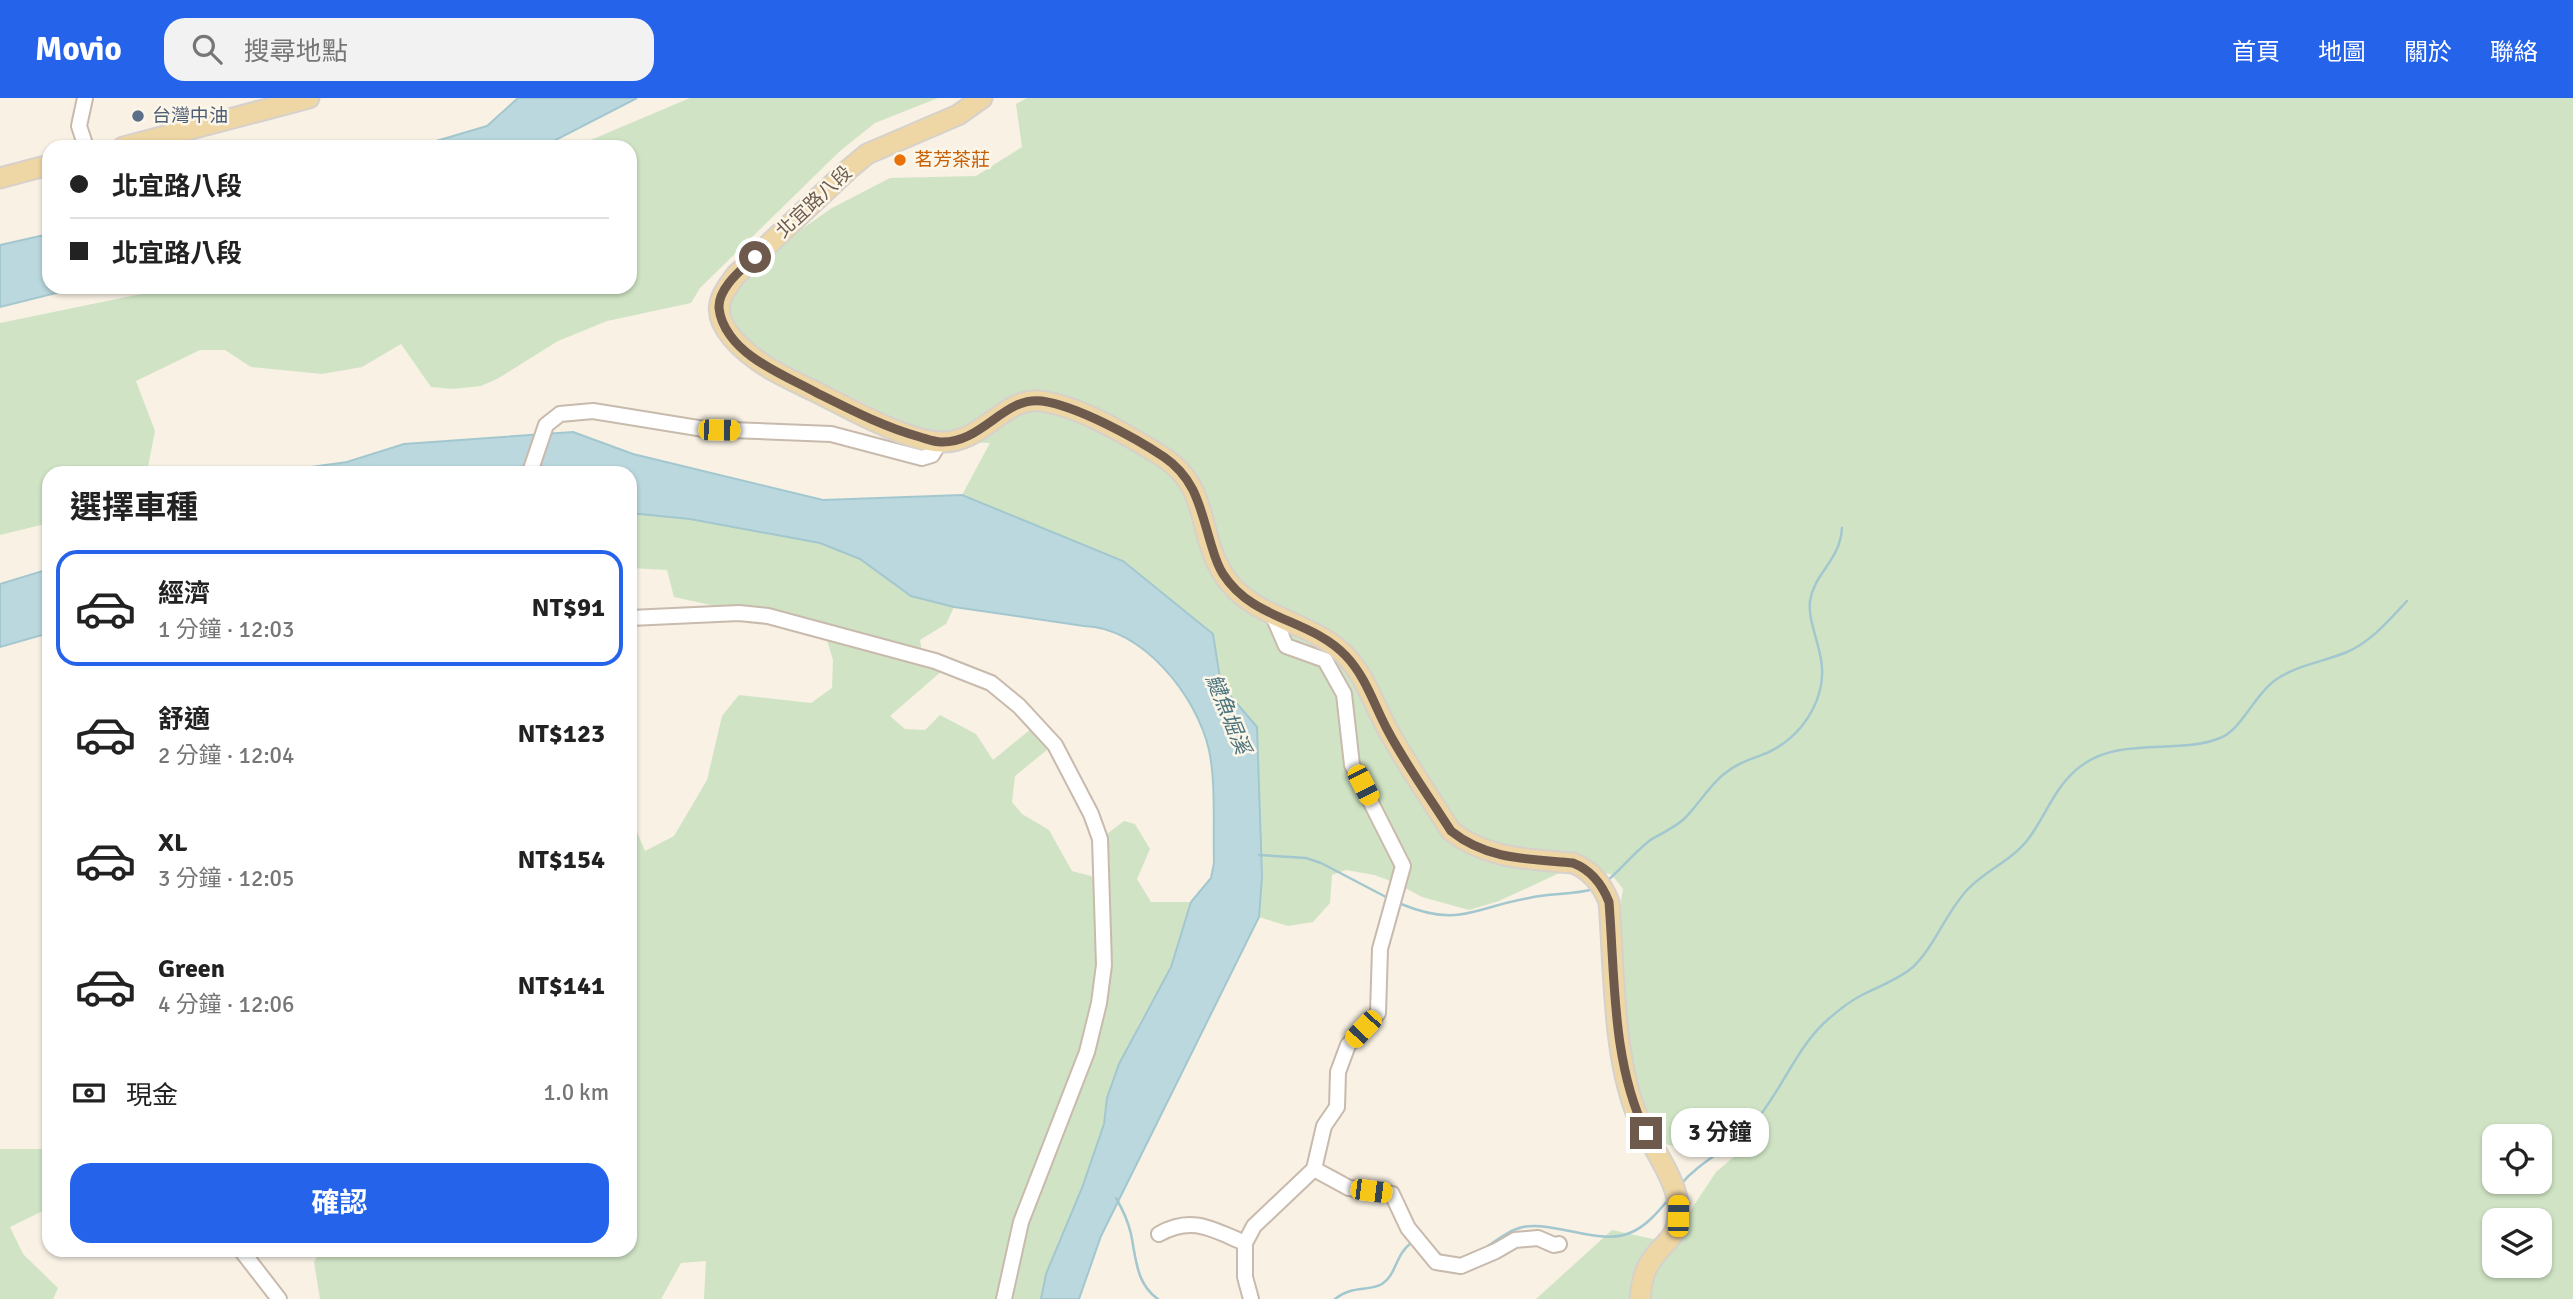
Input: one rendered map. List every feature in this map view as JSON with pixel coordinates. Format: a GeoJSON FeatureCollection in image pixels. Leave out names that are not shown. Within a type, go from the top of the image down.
{"type":"FeatureCollection","features":[{"type":"Feature","properties":{"kind":"main road"},"geometry":{"type":"LineString","coordinates":[[150,140],[309,98]]}},
{"type":"Feature","properties":{"kind":"main road","name":"北宜路八段"},"geometry":{"type":"LineString","coordinates":[[982,98],[958,115],[867,154],[736,275],[720,299],[721,321],[729,334],[750,356],[873,421],[903,433],[940,442],[972,436],[1013,407],[1029,400],[1066,406],[1163,456],[1184,473],[1194,490],[1222,573],[1239,594],[1273,616],[1327,639],[1346,656],[1361,674],[1388,732],[1451,831],[1463,841],[1497,855],[1573,863],[1584,867],[1604,889],[1609,902],[1621,1054],[1634,1109],[1678,1202],[1676,1230],[1647,1266],[1640,1299]]}},
{"type":"Feature","properties":{"kind":"main road"},"geometry":{"type":"LineString","coordinates":[[0,178],[42,167]]}},
{"type":"Feature","properties":{"kind":"street"},"geometry":{"type":"LineString","coordinates":[[84,140],[79,126],[85,98]]}},
{"type":"Feature","properties":{"kind":"street"},"geometry":{"type":"LineString","coordinates":[[532,466],[546,425],[560,414],[593,411],[704,429],[831,434],[922,458],[932,455],[940,442]]}},
{"type":"Feature","properties":{"kind":"street"},"geometry":{"type":"LineString","coordinates":[[637,618],[739,613],[768,616],[935,661],[990,684],[1019,706],[1055,745],[1100,839],[1104,965],[1099,1003],[1087,1052],[1021,1222],[1004,1299]]}},
{"type":"Feature","properties":{"kind":"street"},"geometry":{"type":"LineString","coordinates":[[1251,1299],[1245,1277],[1245,1243],[1254,1226],[1314,1169],[1324,1126],[1337,1107],[1338,1072],[1348,1045],[1378,1013],[1380,949],[1403,866],[1352,765],[1345,694],[1325,660],[1286,646],[1273,616]]}},
{"type":"Feature","properties":{"kind":"street"},"geometry":{"type":"LineString","coordinates":[[1314,1169],[1349,1188],[1392,1194],[1408,1227],[1436,1262],[1461,1266],[1515,1240],[1538,1238],[1554,1245],[1559,1244]]}},
{"type":"Feature","properties":{"kind":"street"},"geometry":{"type":"LineString","coordinates":[[1160,1234],[1174,1226],[1200,1224],[1245,1243]]}},
{"type":"Feature","properties":{"kind":"street"},"geometry":{"type":"LineString","coordinates":[[246,1257],[279,1299]]}},
{"type":"Feature","properties":{"kind":"green space"},"geometry":{"type":"Polygon","coordinates":[[[690,98],[938,98],[875,123],[840,151],[700,288],[691,303],[607,321],[558,341],[481,386],[453,389],[431,387],[401,344],[362,367],[322,374],[251,367],[225,350],[200,350],[136,381],[155,431],[148,466],[42,466],[42,525],[0,535],[0,323],[141,294],[637,294],[637,140],[591,140],[690,98]]]}},
{"type":"Feature","properties":{"kind":"green space"},"geometry":{"type":"Polygon","coordinates":[[[1027,98],[2573,98],[2573,1299],[1536,1299],[1612,1230],[1653,1239],[1677,1231],[1716,1172],[1748,1145],[1737,1126],[1718,1131],[1691,1149],[1663,1144],[1645,1151],[1631,1054],[1612,1031],[1613,948],[1623,889],[1611,874],[1568,869],[1499,901],[1469,910],[1422,897],[1374,875],[1346,870],[1332,875],[1330,903],[1313,922],[1288,926],[1259,917],[1262,876],[1257,728],[1221,685],[1213,634],[1123,561],[962,495],[990,443],[941,441],[739,342],[723,296],[759,259],[832,208],[890,178],[976,176],[1022,147],[1016,104],[1027,98]]]}},
{"type":"Feature","properties":{"kind":"green space"},"geometry":{"type":"Polygon","coordinates":[[[637,514],[690,519],[820,543],[860,559],[911,596],[954,607],[946,624],[920,640],[923,658],[943,670],[890,716],[905,729],[925,730],[940,715],[976,734],[993,760],[1037,724],[1053,745],[1015,776],[1012,802],[1022,814],[1049,830],[1072,871],[1091,876],[1100,886],[1110,865],[1107,834],[1124,821],[1135,824],[1150,849],[1137,879],[1151,902],[1191,902],[1171,967],[1138,1026],[1107,1098],[1104,1124],[1082,1188],[1046,1274],[1041,1299],[704,1299],[706,1261],[681,1263],[661,1299],[320,1299],[314,1262],[317,1257],[637,1257],[637,832],[645,851],[674,836],[707,780],[722,716],[739,695],[811,703],[832,688],[833,660],[824,630],[674,597],[667,570],[637,568],[637,514]]]}},
{"type":"Feature","properties":{"kind":"green space"},"geometry":{"type":"Polygon","coordinates":[[[0,1149],[42,1149],[42,1211],[10,1227],[23,1254],[58,1288],[53,1299],[0,1299],[0,1149]]]}},
{"type":"Feature","properties":{"kind":"water"},"geometry":{"type":"Polygon","coordinates":[[[518,98],[637,98],[556,140],[440,140],[487,126],[518,98]]]}},
{"type":"Feature","properties":{"kind":"water"},"geometry":{"type":"Polygon","coordinates":[[[42,236],[42,294],[52,294],[0,307],[0,245],[42,236]]]}},
{"type":"Feature","properties":{"kind":"water","name":"𩻸魚堀溪"},"geometry":{"type":"Polygon","coordinates":[[[573,432],[633,454],[823,500],[962,495],[1123,561],[1213,634],[1221,685],[1257,727],[1262,876],[1259,917],[1101,1236],[1079,1299],[1041,1299],[1046,1274],[1082,1188],[1104,1124],[1107,1098],[1119,1064],[1171,967],[1191,902],[1211,878],[1214,863],[1213,791],[1209,750],[1193,708],[1164,668],[1146,651],[1106,629],[954,607],[911,596],[860,559],[820,543],[690,519],[637,514],[637,466],[319,466],[347,462],[404,444],[573,432]]]}},
{"type":"Feature","properties":{"kind":"water"},"geometry":{"type":"Polygon","coordinates":[[[42,571],[42,635],[0,647],[0,584],[42,571]]]}},
{"type":"Feature","properties":{"kind":"waterway"},"geometry":{"type":"LineString","coordinates":[[1606,882],[1649,841],[1685,818],[1724,774],[1739,764],[1776,748],[1801,728],[1817,700],[1822,678],[1820,654],[1810,611],[1812,591],[1837,549],[1842,528]]}},
{"type":"Feature","properties":{"kind":"waterway"},"geometry":{"type":"LineString","coordinates":[[1681,1184],[1698,1167],[1737,1140],[1754,1123],[1804,1046],[1824,1023],[1852,1001],[1907,972],[1921,959],[1960,898],[1975,882],[2023,846],[2072,773],[2096,757],[2113,751],[2204,743],[2228,734],[2274,681],[2291,671],[2356,648],[2380,629],[2407,601]]}},
{"type":"Feature","properties":{"kind":"waterway"},"geometry":{"type":"LineString","coordinates":[[1259,855],[1306,858],[1386,897]]}},
{"type":"Feature","properties":{"kind":"waterway"},"geometry":{"type":"LineString","coordinates":[[1401,904],[1438,915],[1466,914],[1537,896],[1594,889]]}},
{"type":"Feature","properties":{"kind":"waterway"},"geometry":{"type":"LineString","coordinates":[[1116,1198],[1131,1234],[1141,1278],[1158,1299]]}},
{"type":"Feature","properties":{"kind":"waterway"},"geometry":{"type":"LineString","coordinates":[[1485,1248],[1523,1227],[1550,1227],[1607,1237],[1620,1236],[1642,1226],[1668,1200]]}},
{"type":"Feature","properties":{"kind":"waterway"},"geometry":{"type":"LineString","coordinates":[[1335,1299],[1354,1290],[1382,1284],[1391,1275],[1402,1253],[1411,1243]]}},
{"type":"Feature","properties":{"kind":"waterway"},"geometry":{"type":"LineString","coordinates":[[1431,1246],[1444,1258]]}},
{"type":"Feature","properties":{"kind":"place","name":"台灣中油"},"geometry":{"type":"Point","coordinates":[138,116]}},
{"type":"Feature","properties":{"kind":"place","name":"茗芳茶莊"},"geometry":{"type":"Point","coordinates":[900,160]}},
{"type":"Feature","properties":{"kind":"route"},"geometry":{"type":"LineString","coordinates":[[755,257],[736,275],[720,299],[721,321],[729,334],[750,356],[873,421],[903,433],[940,442],[972,436],[1013,407],[1029,400],[1045,401],[1066,406],[1113,429],[1163,456],[1184,473],[1194,490],[1222,573],[1239,594],[1257,607],[1327,639],[1346,656],[1361,674],[1388,732],[1451,831],[1463,841],[1497,855],[1573,863],[1584,867],[1604,889],[1609,902],[1621,1054],[1634,1109],[1646,1133]]}}]}
